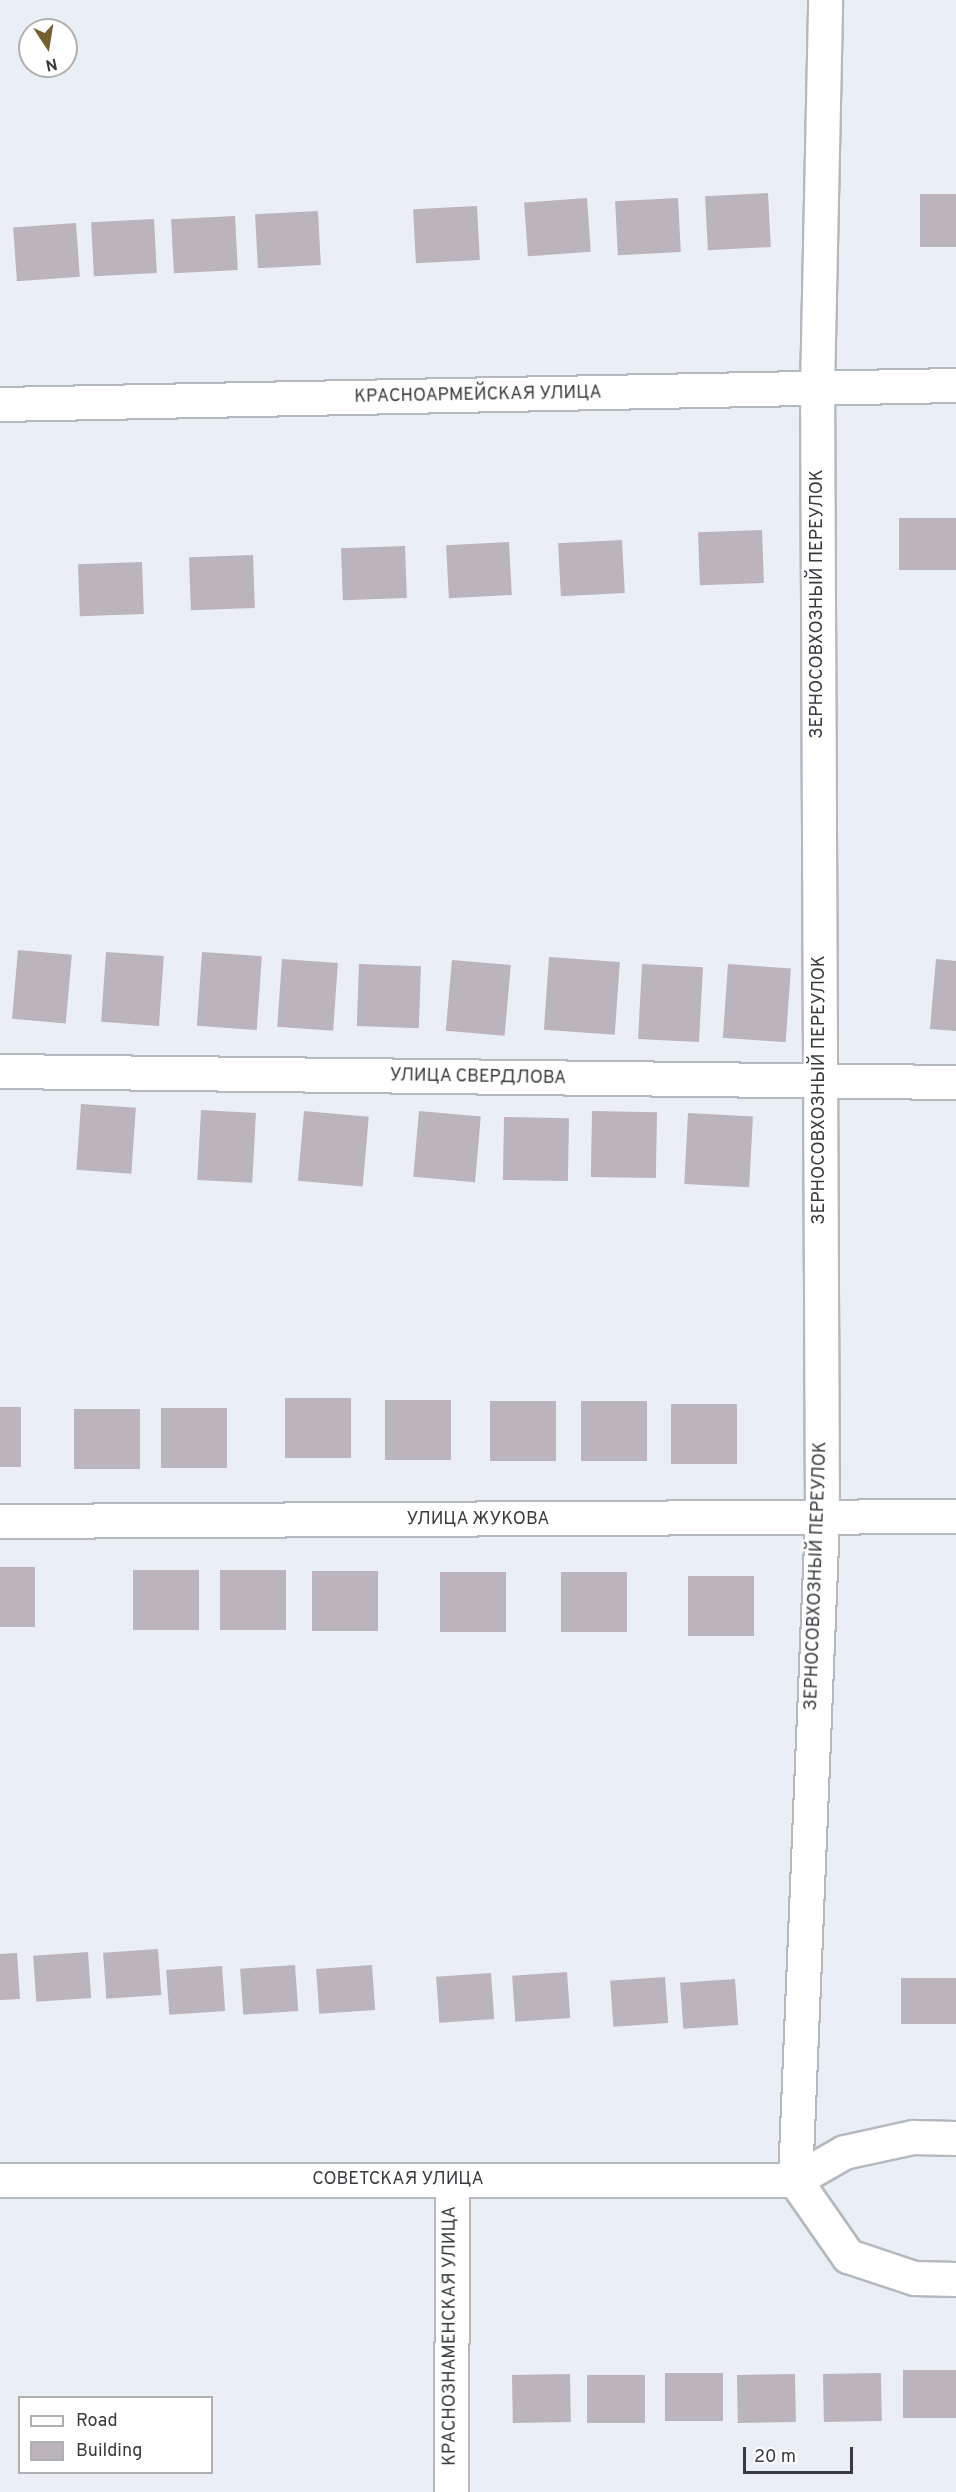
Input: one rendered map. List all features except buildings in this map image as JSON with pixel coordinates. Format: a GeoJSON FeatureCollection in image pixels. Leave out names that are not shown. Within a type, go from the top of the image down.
{"type":"FeatureCollection","features":[{"type":"Feature","properties":{"kind":"street","name":"ЗЕРНОСОВХОЗНЫЙ ПЕРЕУЛОК"},"geometry":{"type":"LineString","coordinates":[[795,2180],[822,1518],[817,390],[825,0]]}},
{"type":"Feature","properties":{"kind":"street","name":"КРАСНОАРМЕЙСКАЯ УЛИЦА"},"geometry":{"type":"LineString","coordinates":[[0,404],[817,390],[956,385]]}},
{"type":"Feature","properties":{"kind":"street","name":"УЛИЦА СВЕРДЛОВА"},"geometry":{"type":"LineString","coordinates":[[0,1071],[820,1083],[956,1082]]}},
{"type":"Feature","properties":{"kind":"street","name":"УЛИЦА ЖУКОВА"},"geometry":{"type":"LineString","coordinates":[[0,1521],[956,1516]]}},
{"type":"Feature","properties":{"kind":"street","name":"СОВЕТСКАЯ УЛИЦА"},"geometry":{"type":"LineString","coordinates":[[0,2180],[795,2180],[844,2152],[913,2137],[956,2138]]}},
{"type":"Feature","properties":{"kind":"street","name":"КРАСНОЗНАМЕНСКАЯ УЛИЦА"},"geometry":{"type":"LineString","coordinates":[[451,2492],[452,2180]]}},
{"type":"Feature","properties":{"kind":"street"},"geometry":{"type":"LineString","coordinates":[[795,2180],[848,2256],[914,2278],[956,2279]]}}]}
